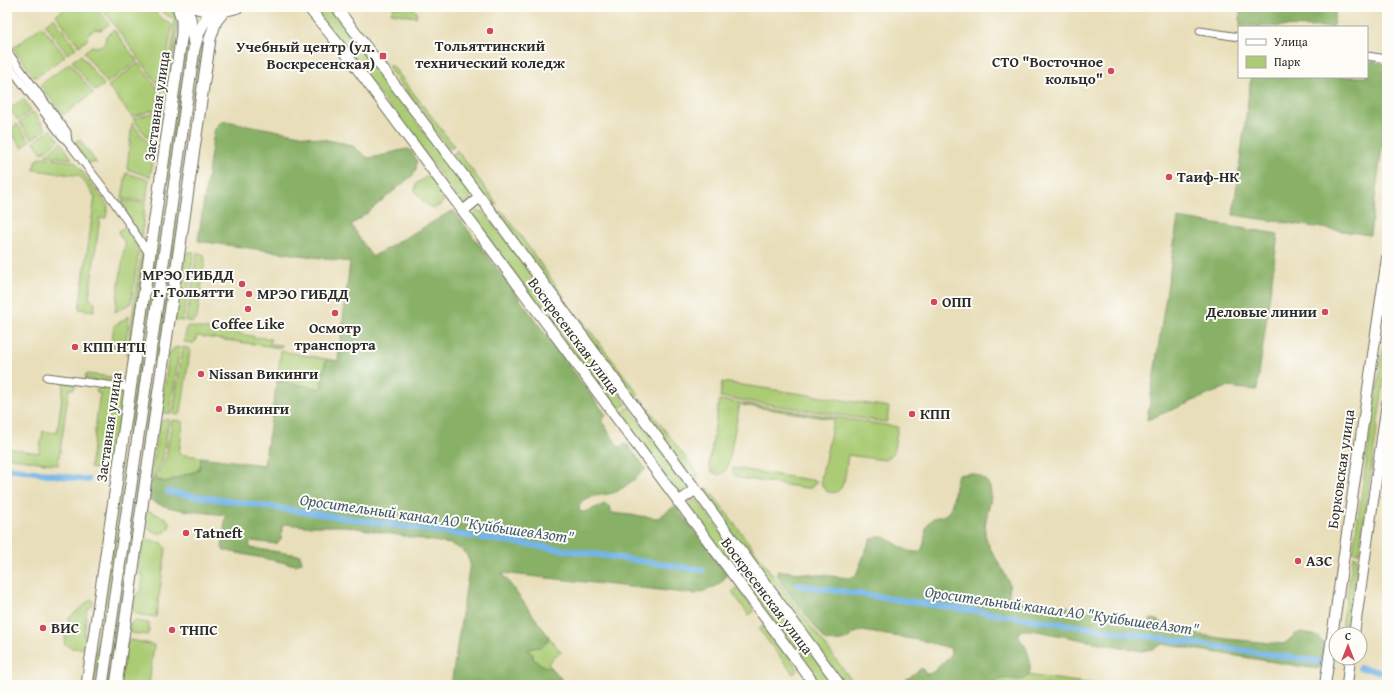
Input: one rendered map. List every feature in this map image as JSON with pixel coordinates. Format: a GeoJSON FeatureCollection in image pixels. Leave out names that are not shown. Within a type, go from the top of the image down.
{"type":"FeatureCollection","features":[{"type":"Feature","properties":{"kind":"main road","name":"Заставная улица"},"geometry":{"type":"LineString","coordinates":[[87,685],[182,33],[182,20],[178,7]]}},
{"type":"Feature","properties":{"kind":"main road","name":"Заставная улица"},"geometry":{"type":"LineString","coordinates":[[184,7],[190,18],[194,49]]}},
{"type":"Feature","properties":{"kind":"main road"},"geometry":{"type":"LineString","coordinates":[[194,7],[212,11],[224,11],[238,7]]}},
{"type":"Feature","properties":{"kind":"main road","name":"Воскресенская улица"},"geometry":{"type":"LineString","coordinates":[[308,7],[344,51],[814,685]]}},
{"type":"Feature","properties":{"kind":"main road","name":"Воскресенская улица"},"geometry":{"type":"LineString","coordinates":[[336,7],[480,197],[840,685]]}},
{"type":"Feature","properties":{"kind":"main road","name":"Заставная улица"},"geometry":{"type":"LineString","coordinates":[[102,685],[194,49],[202,26],[212,11]]}},
{"type":"Feature","properties":{"kind":"main road"},"geometry":{"type":"LineString","coordinates":[[116,685],[210,40],[216,21],[224,11]]}},
{"type":"Feature","properties":{"kind":"main road"},"geometry":{"type":"LineString","coordinates":[[463,211],[480,197]]}},
{"type":"Feature","properties":{"kind":"main road","name":"Борковская улица"},"geometry":{"type":"LineString","coordinates":[[1325,685],[1387,258]]}},
{"type":"Feature","properties":{"kind":"main road"},"geometry":{"type":"LineString","coordinates":[[1355,626],[1387,403]]}},
{"type":"Feature","properties":{"kind":"main road"},"geometry":{"type":"LineString","coordinates":[[116,487],[131,488]]}},
{"type":"Feature","properties":{"kind":"main road"},"geometry":{"type":"LineString","coordinates":[[678,502],[695,490]]}},
{"type":"Feature","properties":{"kind":"main road"},"geometry":{"type":"LineString","coordinates":[[1347,685],[1349,666]]}},
{"type":"Feature","properties":{"kind":"street"},"geometry":{"type":"LineString","coordinates":[[1200,31],[1238,37]]}},
{"type":"Feature","properties":{"kind":"street"},"geometry":{"type":"LineString","coordinates":[[7,51],[67,132],[68,142]]}},
{"type":"Feature","properties":{"kind":"street"},"geometry":{"type":"LineString","coordinates":[[1368,56],[1387,59]]}},
{"type":"Feature","properties":{"kind":"street"},"geometry":{"type":"LineString","coordinates":[[7,63],[61,135],[112,199],[150,255]]}},
{"type":"Feature","properties":{"kind":"street"},"geometry":{"type":"LineString","coordinates":[[136,235],[143,239],[153,237]]}},
{"type":"Feature","properties":{"kind":"street"},"geometry":{"type":"LineString","coordinates":[[47,377],[130,388]]}},
{"type":"Feature","properties":{"kind":"green space"},"geometry":{"type":"Polygon","coordinates":[[[67,7],[97,7],[109,24],[101,30],[95,29],[88,34],[87,40],[79,46],[56,15],[67,7]]]}},
{"type":"Feature","properties":{"kind":"green space"},"geometry":{"type":"Polygon","coordinates":[[[101,7],[149,7],[161,18],[172,25],[162,90],[101,7]]]}},
{"type":"Feature","properties":{"kind":"green space"},"geometry":{"type":"Polygon","coordinates":[[[156,7],[172,7],[176,15],[178,29],[167,93],[165,90],[174,34],[174,20],[156,7]]]}},
{"type":"Feature","properties":{"kind":"green space"},"geometry":{"type":"Polygon","coordinates":[[[313,7],[331,7],[356,41],[346,48],[313,7]]]}},
{"type":"Feature","properties":{"kind":"green space"},"geometry":{"type":"Polygon","coordinates":[[[394,7],[412,7],[417,12],[416,17],[391,13],[394,7]]]}},
{"type":"Feature","properties":{"kind":"green space"},"geometry":{"type":"Polygon","coordinates":[[[1240,7],[1336,7],[1333,26],[1240,26],[1240,7]]]}},
{"type":"Feature","properties":{"kind":"green space"},"geometry":{"type":"Polygon","coordinates":[[[54,18],[76,48],[67,54],[45,24],[54,18]]]}},
{"type":"Feature","properties":{"kind":"green space"},"geometry":{"type":"Polygon","coordinates":[[[42,26],[65,56],[35,78],[13,48],[42,26]]]}},
{"type":"Feature","properties":{"kind":"green space"},"geometry":{"type":"Polygon","coordinates":[[[114,30],[137,61],[107,83],[84,52],[92,46],[98,47],[105,43],[106,36],[114,30]]]}},
{"type":"Feature","properties":{"kind":"green space"},"geometry":{"type":"Polygon","coordinates":[[[204,35],[206,37],[185,182],[181,182],[202,36],[204,35]]]}},
{"type":"Feature","properties":{"kind":"green space"},"geometry":{"type":"Polygon","coordinates":[[[187,38],[189,41],[169,180],[165,180],[187,38]]]}},
{"type":"Feature","properties":{"kind":"green space"},"geometry":{"type":"Polygon","coordinates":[[[358,44],[470,193],[470,200],[466,203],[462,203],[347,51],[358,44]]]}},
{"type":"Feature","properties":{"kind":"green space"},"geometry":{"type":"Polygon","coordinates":[[[81,55],[104,85],[95,91],[72,61],[81,55]]]}},
{"type":"Feature","properties":{"kind":"green space"},"geometry":{"type":"Polygon","coordinates":[[[1368,61],[1387,64],[1387,112],[1370,235],[1233,215],[1251,78],[1368,78],[1368,61]]]}},
{"type":"Feature","properties":{"kind":"green space"},"geometry":{"type":"Polygon","coordinates":[[[70,63],[93,93],[63,115],[40,85],[70,63]]]}},
{"type":"Feature","properties":{"kind":"green space"},"geometry":{"type":"Polygon","coordinates":[[[138,63],[162,94],[159,108],[132,117],[108,86],[138,63]]]}},
{"type":"Feature","properties":{"kind":"green space"},"geometry":{"type":"Polygon","coordinates":[[[392,65],[454,146],[449,149],[389,69],[389,66],[392,65]]]}},
{"type":"Feature","properties":{"kind":"green space"},"geometry":{"type":"Polygon","coordinates":[[[23,99],[31,110],[18,120],[9,109],[23,99]]]}},
{"type":"Feature","properties":{"kind":"green space"},"geometry":{"type":"Polygon","coordinates":[[[159,111],[155,147],[133,119],[159,111]]]}},
{"type":"Feature","properties":{"kind":"green space"},"geometry":{"type":"Polygon","coordinates":[[[33,112],[46,129],[32,139],[19,122],[33,112]]]}},
{"type":"Feature","properties":{"kind":"green space"},"geometry":{"type":"Polygon","coordinates":[[[226,121],[343,143],[353,146],[368,158],[409,149],[414,155],[417,163],[414,174],[351,225],[372,257],[454,211],[606,415],[603,423],[618,446],[620,447],[625,444],[628,445],[646,469],[616,492],[592,497],[581,502],[579,506],[580,512],[584,512],[605,504],[608,505],[612,513],[658,518],[675,506],[727,573],[722,581],[714,587],[695,594],[502,573],[549,637],[541,647],[528,650],[533,654],[533,659],[544,666],[551,668],[567,685],[451,685],[470,563],[467,556],[461,549],[450,544],[345,526],[304,526],[286,524],[282,527],[281,540],[276,544],[252,541],[249,545],[251,548],[300,555],[302,562],[296,565],[223,550],[222,547],[226,515],[196,512],[163,506],[147,498],[149,487],[154,479],[165,482],[196,471],[200,468],[201,457],[264,465],[277,381],[321,389],[326,359],[338,361],[350,262],[198,241],[214,132],[218,125],[226,121]]]}},
{"type":"Feature","properties":{"kind":"green space"},"geometry":{"type":"Polygon","coordinates":[[[132,123],[154,151],[150,177],[127,169],[132,123]]]}},
{"type":"Feature","properties":{"kind":"green space"},"geometry":{"type":"Polygon","coordinates":[[[17,124],[30,141],[22,148],[9,130],[17,124]]]}},
{"type":"Feature","properties":{"kind":"green space"},"geometry":{"type":"Polygon","coordinates":[[[51,129],[59,140],[42,153],[34,142],[51,129]]]}},
{"type":"Feature","properties":{"kind":"green space"},"geometry":{"type":"Polygon","coordinates":[[[80,140],[97,163],[87,162],[74,144],[80,140]]]}},
{"type":"Feature","properties":{"kind":"green space"},"geometry":{"type":"Polygon","coordinates":[[[61,142],[72,159],[45,155],[61,142]]]}},
{"type":"Feature","properties":{"kind":"green space"},"geometry":{"type":"Polygon","coordinates":[[[457,150],[497,204],[491,205],[453,155],[457,150]]]}},
{"type":"Feature","properties":{"kind":"green space"},"geometry":{"type":"Polygon","coordinates":[[[42,157],[75,162],[108,206],[106,218],[100,218],[89,298],[95,303],[94,311],[79,309],[95,197],[80,176],[34,170],[35,161],[42,157]]]}},
{"type":"Feature","properties":{"kind":"green space"},"geometry":{"type":"Polygon","coordinates":[[[126,173],[149,180],[146,201],[122,198],[126,173]]]}},
{"type":"Feature","properties":{"kind":"green space"},"geometry":{"type":"Polygon","coordinates":[[[426,177],[432,178],[444,193],[443,202],[435,208],[424,203],[415,191],[416,184],[426,177]]]}},
{"type":"Feature","properties":{"kind":"green space"},"geometry":{"type":"Polygon","coordinates":[[[165,183],[168,184],[95,685],[91,685],[165,183]]]}},
{"type":"Feature","properties":{"kind":"green space"},"geometry":{"type":"Polygon","coordinates":[[[181,185],[184,186],[111,685],[107,685],[181,185]]]}},
{"type":"Feature","properties":{"kind":"green space"},"geometry":{"type":"Polygon","coordinates":[[[122,200],[145,203],[142,236],[125,213],[122,200]]]}},
{"type":"Feature","properties":{"kind":"green space"},"geometry":{"type":"Polygon","coordinates":[[[477,211],[484,212],[627,404],[616,411],[473,217],[477,211]]]}},
{"type":"Feature","properties":{"kind":"green space"},"geometry":{"type":"Polygon","coordinates":[[[496,213],[505,214],[564,297],[562,299],[554,293],[496,213]]]}},
{"type":"Feature","properties":{"kind":"green space"},"geometry":{"type":"Polygon","coordinates":[[[1178,218],[1278,234],[1257,390],[1227,387],[1147,420],[1178,218]]]}},
{"type":"Feature","properties":{"kind":"green space"},"geometry":{"type":"Polygon","coordinates":[[[124,227],[139,249],[131,303],[115,312],[125,243],[119,234],[119,231],[124,227]]]}},
{"type":"Feature","properties":{"kind":"green space"},"geometry":{"type":"Polygon","coordinates":[[[142,248],[145,252],[130,358],[127,354],[142,248]]]}},
{"type":"Feature","properties":{"kind":"green space"},"geometry":{"type":"Polygon","coordinates":[[[189,252],[194,252],[183,321],[174,320],[184,255],[189,252]]]}},
{"type":"Feature","properties":{"kind":"green space"},"geometry":{"type":"Polygon","coordinates":[[[197,253],[203,254],[205,259],[197,318],[193,322],[186,321],[197,253]]]}},
{"type":"Feature","properties":{"kind":"green space"},"geometry":{"type":"Polygon","coordinates":[[[129,316],[125,348],[111,347],[114,326],[129,316]]]}},
{"type":"Feature","properties":{"kind":"green space"},"geometry":{"type":"Polygon","coordinates":[[[581,319],[639,395],[633,400],[581,330],[581,319]]]}},
{"type":"Feature","properties":{"kind":"green space"},"geometry":{"type":"Polygon","coordinates":[[[1387,321],[1387,359],[1359,553],[1353,552],[1387,321]]]}},
{"type":"Feature","properties":{"kind":"green space"},"geometry":{"type":"Polygon","coordinates":[[[187,326],[253,336],[253,338],[258,337],[271,339],[270,344],[282,345],[281,348],[197,336],[196,341],[193,343],[184,342],[187,326]]]}},
{"type":"Feature","properties":{"kind":"green space"},"geometry":{"type":"Polygon","coordinates":[[[180,347],[170,414],[164,413],[161,410],[169,354],[174,348],[180,347]]]}},
{"type":"Feature","properties":{"kind":"green space"},"geometry":{"type":"Polygon","coordinates":[[[183,347],[190,350],[181,413],[178,415],[173,414],[183,347]]]}},
{"type":"Feature","properties":{"kind":"green space"},"geometry":{"type":"Polygon","coordinates":[[[281,351],[326,359],[321,389],[277,381],[281,351]]]}},
{"type":"Feature","properties":{"kind":"green space"},"geometry":{"type":"Polygon","coordinates":[[[86,374],[121,378],[115,383],[85,379],[86,374]]]}},
{"type":"Feature","properties":{"kind":"green space"},"geometry":{"type":"Polygon","coordinates":[[[64,382],[76,385],[74,389],[69,389],[58,465],[7,457],[7,448],[39,453],[43,431],[57,433],[64,382]]]}},
{"type":"Feature","properties":{"kind":"green space"},"geometry":{"type":"Polygon","coordinates":[[[722,382],[889,407],[887,421],[885,422],[720,397],[722,382]]]}},
{"type":"Feature","properties":{"kind":"green space"},"geometry":{"type":"Polygon","coordinates":[[[99,387],[120,390],[124,394],[112,471],[90,468],[100,393],[97,393],[96,390],[99,387]]]}},
{"type":"Feature","properties":{"kind":"green space"},"geometry":{"type":"Polygon","coordinates":[[[641,399],[699,475],[698,476],[692,478],[635,403],[641,399]]]}},
{"type":"Feature","properties":{"kind":"green space"},"geometry":{"type":"Polygon","coordinates":[[[719,400],[740,403],[728,466],[724,472],[719,475],[711,471],[709,465],[719,400]]]}},
{"type":"Feature","properties":{"kind":"green space"},"geometry":{"type":"Polygon","coordinates":[[[742,403],[832,417],[832,419],[742,405],[742,403]]]}},
{"type":"Feature","properties":{"kind":"green space"},"geometry":{"type":"Polygon","coordinates":[[[629,407],[689,488],[680,496],[619,415],[629,407]]]}},
{"type":"Feature","properties":{"kind":"green space"},"geometry":{"type":"Polygon","coordinates":[[[834,417],[898,427],[893,454],[885,460],[848,455],[844,481],[838,491],[833,493],[826,491],[821,480],[834,417]]]}},
{"type":"Feature","properties":{"kind":"green space"},"geometry":{"type":"Polygon","coordinates":[[[169,419],[163,459],[150,484],[159,424],[163,420],[169,419]]]}},
{"type":"Feature","properties":{"kind":"green space"},"geometry":{"type":"Polygon","coordinates":[[[172,420],[181,421],[183,423],[179,454],[201,457],[201,463],[196,471],[165,482],[154,479],[166,459],[172,420]]]}},
{"type":"Feature","properties":{"kind":"green space"},"geometry":{"type":"Polygon","coordinates":[[[732,468],[817,481],[811,488],[806,488],[739,478],[734,474],[732,468]]]}},
{"type":"Feature","properties":{"kind":"green space"},"geometry":{"type":"Polygon","coordinates":[[[970,473],[982,478],[988,484],[991,492],[986,519],[986,538],[990,549],[1008,581],[1010,599],[1016,602],[1023,601],[1116,614],[1134,627],[1141,629],[1145,628],[1151,619],[1154,619],[1173,631],[1227,639],[1283,644],[1298,633],[1314,635],[1319,638],[1323,645],[1321,666],[1317,669],[1163,644],[1152,649],[1142,651],[1031,630],[1022,630],[1018,633],[1018,635],[1026,647],[1030,663],[1029,673],[1024,679],[1001,679],[996,681],[994,685],[899,685],[922,668],[926,674],[933,672],[950,656],[950,648],[924,641],[862,631],[854,633],[842,641],[826,641],[782,584],[777,574],[778,571],[850,578],[856,575],[870,540],[878,536],[890,540],[908,551],[920,551],[922,549],[927,526],[935,517],[947,514],[951,508],[958,475],[970,473]]]}},
{"type":"Feature","properties":{"kind":"green space"},"geometry":{"type":"Polygon","coordinates":[[[707,487],[855,685],[844,685],[705,495],[707,487]]]}},
{"type":"Feature","properties":{"kind":"green space"},"geometry":{"type":"Polygon","coordinates":[[[694,500],[698,501],[835,685],[820,685],[689,510],[690,503],[694,500]]]}},
{"type":"Feature","properties":{"kind":"green space"},"geometry":{"type":"Polygon","coordinates":[[[148,511],[166,518],[170,523],[167,531],[158,533],[147,528],[144,523],[146,513],[148,511]]]}},
{"type":"Feature","properties":{"kind":"green space"},"geometry":{"type":"Polygon","coordinates":[[[147,539],[162,543],[166,549],[156,617],[136,614],[132,610],[132,603],[138,592],[141,592],[143,576],[140,575],[138,566],[141,542],[147,539]]]}},
{"type":"Feature","properties":{"kind":"green space"},"geometry":{"type":"Polygon","coordinates":[[[1353,556],[1358,557],[1348,626],[1342,626],[1353,556]]]}},
{"type":"Feature","properties":{"kind":"green space"},"geometry":{"type":"Polygon","coordinates":[[[739,589],[753,609],[752,613],[749,615],[732,592],[739,589]]]}},
{"type":"Feature","properties":{"kind":"green space"},"geometry":{"type":"Polygon","coordinates":[[[91,599],[93,603],[87,610],[84,637],[88,640],[87,647],[69,647],[64,643],[69,618],[91,599]]]}},
{"type":"Feature","properties":{"kind":"green space"},"geometry":{"type":"Polygon","coordinates":[[[134,621],[149,623],[149,632],[147,635],[131,633],[129,631],[130,624],[134,621]]]}},
{"type":"Feature","properties":{"kind":"green space"},"geometry":{"type":"Polygon","coordinates":[[[766,626],[798,668],[796,672],[793,674],[759,629],[766,626]]]}},
{"type":"Feature","properties":{"kind":"green space"},"geometry":{"type":"Polygon","coordinates":[[[549,637],[561,652],[548,663],[551,668],[545,667],[533,659],[533,654],[529,653],[528,650],[546,643],[549,637]]]}},
{"type":"Feature","properties":{"kind":"green space"},"geometry":{"type":"Polygon","coordinates":[[[130,640],[154,645],[149,685],[120,685],[127,642],[130,640]]]}},
{"type":"Feature","properties":{"kind":"green space"},"geometry":{"type":"Polygon","coordinates":[[[995,671],[1102,685],[993,685],[995,671]]]}},
{"type":"Feature","properties":{"kind":"waterway","name":"Оросительный канал АО \"КуйбышевАзот\""},"geometry":{"type":"LineString","coordinates":[[7,468],[88,480]]}},
{"type":"Feature","properties":{"kind":"waterway","name":"Оросительный канал АО \"КуйбышевАзот\""},"geometry":{"type":"LineString","coordinates":[[168,492],[702,570]]}},
{"type":"Feature","properties":{"kind":"waterway","name":"Оросительный канал АО \"КуйбышевАзот\""},"geometry":{"type":"LineString","coordinates":[[798,585],[1322,662]]}},
{"type":"Feature","properties":{"kind":"waterway","name":"Оросительный канал АО \"КуйбышевАзот\""},"geometry":{"type":"LineString","coordinates":[[1360,668],[1387,672]]}},
{"type":"Feature","properties":{"kind":"place","name":"Тольяттинский технический коледж"},"geometry":{"type":"Point","coordinates":[490,31]}},
{"type":"Feature","properties":{"kind":"place","name":"Учебный центр (ул. Воскресенская)"},"geometry":{"type":"Point","coordinates":[383,56]}},
{"type":"Feature","properties":{"kind":"place","name":"СТО \"Восточное кольцо\""},"geometry":{"type":"Point","coordinates":[1111,71]}},
{"type":"Feature","properties":{"kind":"place","name":"Таиф-НК"},"geometry":{"type":"Point","coordinates":[1169,177]}},
{"type":"Feature","properties":{"kind":"place","name":"МРЭО ГИБДД г. Тольятти"},"geometry":{"type":"Point","coordinates":[242,284]}},
{"type":"Feature","properties":{"kind":"place","name":"МРЭО ГИБДД"},"geometry":{"type":"Point","coordinates":[249,294]}},
{"type":"Feature","properties":{"kind":"place","name":"ОПП"},"geometry":{"type":"Point","coordinates":[934,302]}},
{"type":"Feature","properties":{"kind":"place","name":"Coffee Like"},"geometry":{"type":"Point","coordinates":[248,309]}},
{"type":"Feature","properties":{"kind":"place","name":"Деловые линии"},"geometry":{"type":"Point","coordinates":[1325,312]}},
{"type":"Feature","properties":{"kind":"place","name":"Осмотр транспорта"},"geometry":{"type":"Point","coordinates":[335,313]}},
{"type":"Feature","properties":{"kind":"place","name":"КПП НТЦ"},"geometry":{"type":"Point","coordinates":[75,347]}},
{"type":"Feature","properties":{"kind":"place","name":"Nissan Викинги"},"geometry":{"type":"Point","coordinates":[201,374]}},
{"type":"Feature","properties":{"kind":"place","name":"Викинги"},"geometry":{"type":"Point","coordinates":[219,409]}},
{"type":"Feature","properties":{"kind":"place","name":"КПП"},"geometry":{"type":"Point","coordinates":[912,414]}},
{"type":"Feature","properties":{"kind":"place","name":"Tatneft"},"geometry":{"type":"Point","coordinates":[186,533]}},
{"type":"Feature","properties":{"kind":"place","name":"АЗС"},"geometry":{"type":"Point","coordinates":[1298,561]}},
{"type":"Feature","properties":{"kind":"place","name":"ВИС"},"geometry":{"type":"Point","coordinates":[43,628]}},
{"type":"Feature","properties":{"kind":"place","name":"ТНПС"},"geometry":{"type":"Point","coordinates":[172,630]}}]}
